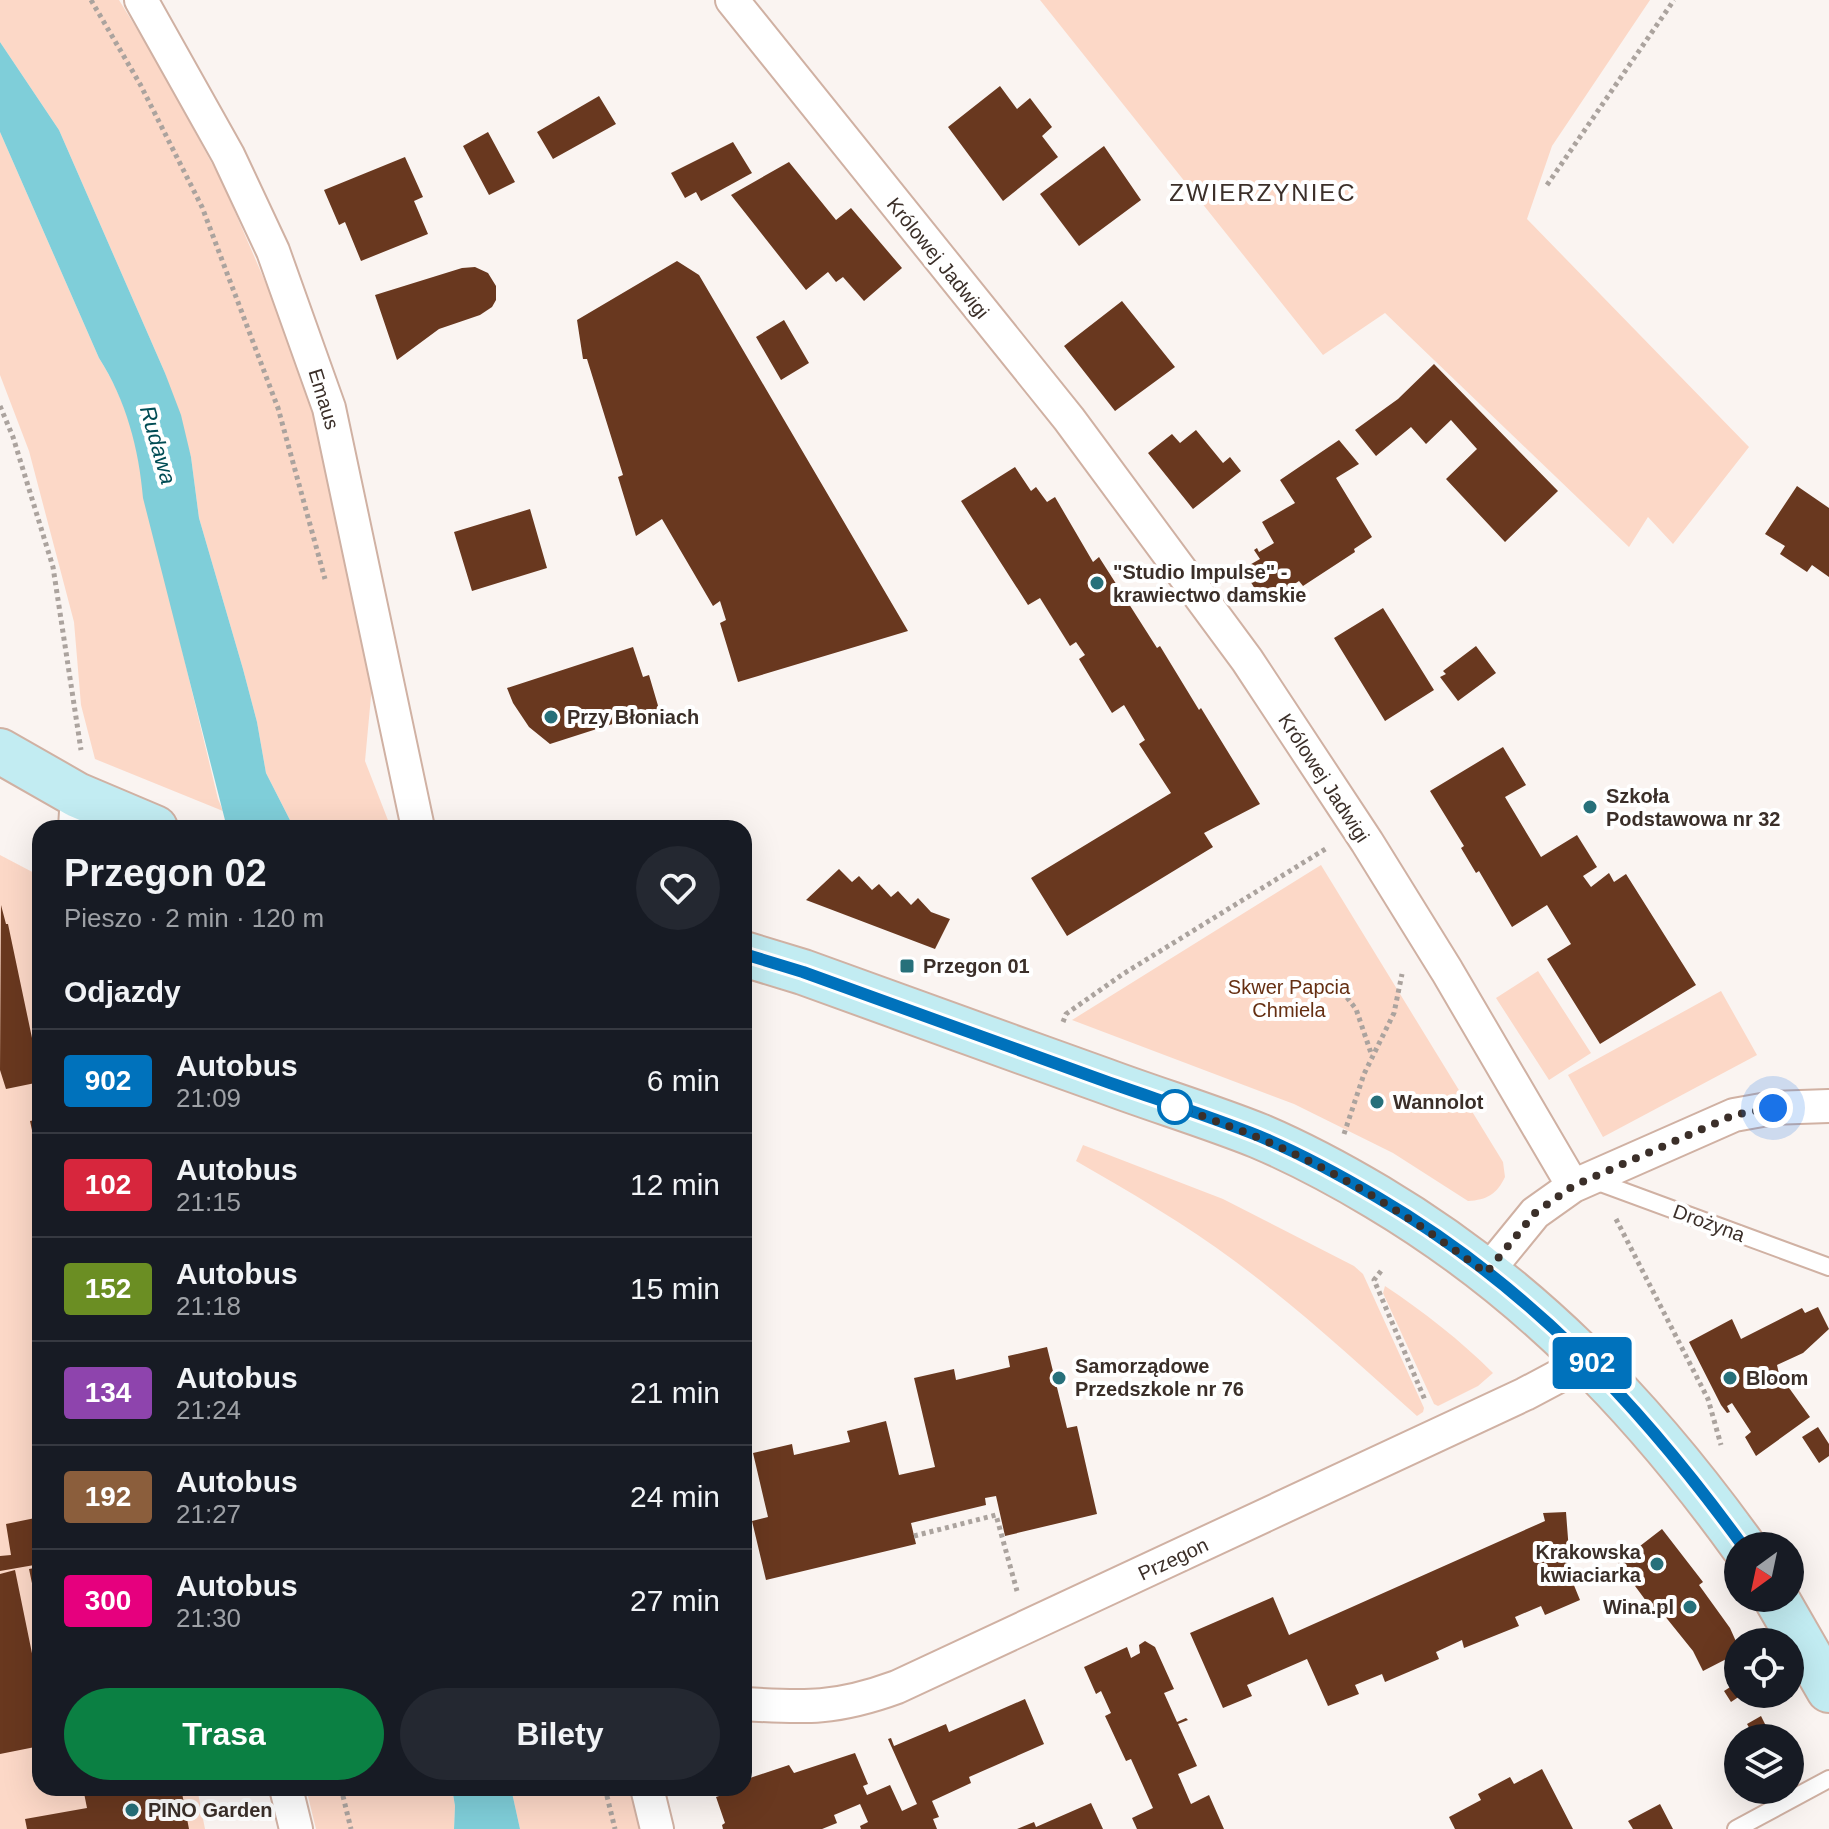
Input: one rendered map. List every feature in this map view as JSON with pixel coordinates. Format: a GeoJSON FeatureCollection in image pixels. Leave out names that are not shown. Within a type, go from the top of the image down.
{"type":"FeatureCollection","features":[{"type":"Feature","properties":{"kind":"street","name":"Emaus"},"geometry":{"type":"LineString","coordinates":[[141,0],[228,155],[273,251],[329,408],[416,820]]}},
{"type":"Feature","properties":{"kind":"street","name":"Królowej Jadwigi"},"geometry":{"type":"LineString","coordinates":[[732,0],[1069,419],[1247,660],[1367,842],[1580,1182]]}},
{"type":"Feature","properties":{"kind":"street"},"geometry":{"type":"LineString","coordinates":[[0,751],[76,811],[118,820]]}},
{"type":"Feature","properties":{"kind":"street"},"geometry":{"type":"LineString","coordinates":[[752,956],[803,972],[1260,1137],[1376,1197],[1434,1234],[1551,1324],[1661,1438],[1733,1532]]}},
{"type":"Feature","properties":{"kind":"street"},"geometry":{"type":"LineString","coordinates":[[1486,1273],[1535,1213],[1580,1182],[1734,1115],[1773,1108],[1829,1106]]}},
{"type":"Feature","properties":{"kind":"street","name":"Przegon"},"geometry":{"type":"LineString","coordinates":[[752,1704],[810,1708],[863,1699],[897,1687],[1510,1401],[1589,1360]]}},
{"type":"Feature","properties":{"kind":"street"},"geometry":{"type":"LineString","coordinates":[[1784,1612],[1829,1690]]}},
{"type":"Feature","properties":{"kind":"street"},"geometry":{"type":"LineString","coordinates":[[288,1796],[296,1829]]}},
{"type":"Feature","properties":{"kind":"street"},"geometry":{"type":"LineString","coordinates":[[649,1796],[657,1829]]}},
{"type":"Feature","properties":{"kind":"lane","name":"Drożyna"},"geometry":{"type":"LineString","coordinates":[[1580,1182],[1829,1267]]}},
{"type":"Feature","properties":{"kind":"lane"},"geometry":{"type":"LineString","coordinates":[[1736,1829],[1829,1779]]}},
{"type":"Feature","properties":{"kind":"path"},"geometry":{"type":"LineString","coordinates":[[91,0],[140,84],[202,207],[278,408],[328,592]]}},
{"type":"Feature","properties":{"kind":"path"},"geometry":{"type":"LineString","coordinates":[[1547,185],[1674,0]]}},
{"type":"Feature","properties":{"kind":"path"},"geometry":{"type":"LineString","coordinates":[[0,406],[13,437],[53,567],[83,764],[76,811]]}},
{"type":"Feature","properties":{"kind":"path"},"geometry":{"type":"LineString","coordinates":[[1061,1027],[1066,1014],[1123,974],[1328,848]]}},
{"type":"Feature","properties":{"kind":"path"},"geometry":{"type":"LineString","coordinates":[[1343,1137],[1364,1074],[1394,1013],[1402,974]]}},
{"type":"Feature","properties":{"kind":"path"},"geometry":{"type":"LineString","coordinates":[[1337,985],[1356,1009],[1373,1057]]}},
{"type":"Feature","properties":{"kind":"path"},"geometry":{"type":"LineString","coordinates":[[1612,1212],[1708,1399],[1721,1446]]}},
{"type":"Feature","properties":{"kind":"path"},"geometry":{"type":"LineString","coordinates":[[1381,1271],[1374,1280],[1426,1402]]}},
{"type":"Feature","properties":{"kind":"path"},"geometry":{"type":"LineString","coordinates":[[914,1536],[996,1515],[1019,1600]]}},
{"type":"Feature","properties":{"kind":"path"},"geometry":{"type":"LineString","coordinates":[[343,1796],[351,1829]]}},
{"type":"Feature","properties":{"kind":"path"},"geometry":{"type":"LineString","coordinates":[[607,1796],[615,1829]]}},
{"type":"Feature","properties":{"kind":"green space"},"geometry":{"type":"Polygon","coordinates":[[[0,0],[119,0],[153,55],[222,182],[296,353],[328,464],[373,675],[365,761],[388,820],[290,820],[266,773],[257,722],[199,518],[191,457],[165,373],[59,130],[0,42],[0,0]]]}},
{"type":"Feature","properties":{"kind":"green space"},"geometry":{"type":"Polygon","coordinates":[[[1040,0],[1650,0],[1552,146],[1527,219],[1749,447],[1673,544],[1648,517],[1629,547],[1385,313],[1323,355],[1040,0]]]}},
{"type":"Feature","properties":{"kind":"green space"},"geometry":{"type":"Polygon","coordinates":[[[0,132],[130,424],[146,504],[223,811],[95,759],[81,705],[74,622],[29,451],[0,375],[0,132]]]}},
{"type":"Feature","properties":{"kind":"green space"},"geometry":{"type":"Polygon","coordinates":[[[0,855],[32,872],[32,1796],[199,1796],[205,1829],[0,1829],[0,855]]]}},
{"type":"Feature","properties":{"kind":"green space","name":"Skwer Papcia Chmiela"},"geometry":{"type":"Polygon","coordinates":[[[1321,865],[1503,1162],[1505,1177],[1499,1188],[1486,1197],[1468,1201],[1393,1153],[1294,1104],[1072,1020],[1321,865]]]}},
{"type":"Feature","properties":{"kind":"green space"},"geometry":{"type":"Polygon","coordinates":[[[1538,971],[1591,1053],[1549,1080],[1496,998],[1538,971]]]}},
{"type":"Feature","properties":{"kind":"green space"},"geometry":{"type":"Polygon","coordinates":[[[1721,991],[1757,1055],[1603,1137],[1568,1075],[1721,991]]]}},
{"type":"Feature","properties":{"kind":"green space"},"geometry":{"type":"Polygon","coordinates":[[[1083,1145],[1223,1199],[1354,1266],[1363,1274],[1424,1408],[1423,1412],[1417,1416],[1305,1317],[1217,1248],[1076,1161],[1083,1145]]]}},
{"type":"Feature","properties":{"kind":"green space"},"geometry":{"type":"Polygon","coordinates":[[[1385,1286],[1441,1327],[1493,1373],[1478,1386],[1438,1406],[1434,1404],[1383,1293],[1385,1286]]]}},
{"type":"Feature","properties":{"kind":"green space"},"geometry":{"type":"Polygon","coordinates":[[[308,1796],[453,1796],[454,1829],[316,1829],[308,1796]]]}},
{"type":"Feature","properties":{"kind":"green space"},"geometry":{"type":"Polygon","coordinates":[[[513,1796],[638,1796],[646,1829],[520,1829],[513,1796]]]}},
{"type":"Feature","properties":{"kind":"water","name":"Rudawa"},"geometry":{"type":"Polygon","coordinates":[[[0,42],[59,130],[181,415],[191,457],[199,518],[257,722],[266,773],[290,820],[225,820],[143,498],[130,425],[0,132],[0,42]]]}},
{"type":"Feature","properties":{"kind":"water"},"geometry":{"type":"Polygon","coordinates":[[[453,1796],[513,1796],[520,1829],[454,1829],[453,1796]]]}},
{"type":"Feature","properties":{"kind":"building"},"geometry":{"type":"Polygon","coordinates":[[[1000,86],[1017,109],[1030,98],[1052,127],[1042,136],[1058,157],[1003,201],[948,127],[1000,86]]]}},
{"type":"Feature","properties":{"kind":"building"},"geometry":{"type":"Polygon","coordinates":[[[599,96],[616,124],[553,159],[537,132],[599,96]]]}},
{"type":"Feature","properties":{"kind":"building"},"geometry":{"type":"Polygon","coordinates":[[[488,132],[515,182],[489,195],[463,146],[488,132]]]}},
{"type":"Feature","properties":{"kind":"building"},"geometry":{"type":"Polygon","coordinates":[[[733,142],[752,173],[701,201],[696,192],[685,198],[671,173],[733,142]]]}},
{"type":"Feature","properties":{"kind":"building"},"geometry":{"type":"Polygon","coordinates":[[[1104,146],[1141,200],[1079,246],[1040,194],[1104,146]]]}},
{"type":"Feature","properties":{"kind":"building"},"geometry":{"type":"Polygon","coordinates":[[[405,157],[423,197],[414,201],[428,234],[361,261],[345,222],[339,225],[324,190],[405,157]]]}},
{"type":"Feature","properties":{"kind":"building"},"geometry":{"type":"Polygon","coordinates":[[[789,162],[836,220],[851,208],[902,268],[864,301],[843,277],[836,282],[828,272],[806,290],[731,195],[789,162]]]}},
{"type":"Feature","properties":{"kind":"building"},"geometry":{"type":"Polygon","coordinates":[[[677,261],[699,275],[908,631],[738,682],[720,623],[726,620],[720,601],[713,606],[662,519],[636,536],[618,477],[623,475],[587,359],[583,359],[577,320],[677,261]]]}},
{"type":"Feature","properties":{"kind":"building"},"geometry":{"type":"Polygon","coordinates":[[[475,267],[488,273],[496,286],[496,300],[492,307],[480,315],[439,329],[397,360],[375,295],[462,268],[475,267]]]}},
{"type":"Feature","properties":{"kind":"building"},"geometry":{"type":"Polygon","coordinates":[[[1122,301],[1175,367],[1115,411],[1064,346],[1122,301]]]}},
{"type":"Feature","properties":{"kind":"building"},"geometry":{"type":"Polygon","coordinates":[[[784,320],[809,363],[781,380],[756,337],[784,320]]]}},
{"type":"Feature","properties":{"kind":"building"},"geometry":{"type":"Polygon","coordinates":[[[1434,364],[1558,491],[1505,542],[1446,479],[1477,449],[1451,420],[1426,444],[1411,427],[1376,456],[1355,430],[1398,399],[1434,364]]]}},
{"type":"Feature","properties":{"kind":"building"},"geometry":{"type":"Polygon","coordinates":[[[1196,430],[1223,463],[1230,457],[1241,471],[1193,509],[1148,453],[1172,434],[1180,443],[1196,430]]]}},
{"type":"Feature","properties":{"kind":"building"},"geometry":{"type":"Polygon","coordinates":[[[1339,440],[1359,464],[1336,478],[1372,537],[1303,586],[1299,581],[1264,604],[1240,564],[1246,567],[1260,559],[1254,550],[1257,548],[1259,552],[1274,543],[1262,522],[1295,503],[1280,480],[1339,440]]]}},
{"type":"Feature","properties":{"kind":"building"},"geometry":{"type":"Polygon","coordinates":[[[1015,467],[1031,491],[1036,487],[1047,502],[1055,497],[1093,562],[1099,557],[1157,648],[1160,646],[1199,710],[1201,708],[1260,804],[1204,833],[1213,847],[1067,936],[1031,878],[1171,793],[1139,744],[1145,740],[1124,705],[1112,713],[1079,659],[1085,655],[1076,642],[1070,646],[1040,598],[1028,605],[961,501],[1015,467]]]}},
{"type":"Feature","properties":{"kind":"building"},"geometry":{"type":"Polygon","coordinates":[[[1797,486],[1829,508],[1829,577],[1812,565],[1807,572],[1780,554],[1785,546],[1765,534],[1797,486]]]}},
{"type":"Feature","properties":{"kind":"building"},"geometry":{"type":"Polygon","coordinates":[[[530,509],[547,568],[472,591],[454,532],[530,509]]]}},
{"type":"Feature","properties":{"kind":"building"},"geometry":{"type":"Polygon","coordinates":[[[1383,608],[1434,690],[1385,721],[1334,638],[1383,608]]]}},
{"type":"Feature","properties":{"kind":"building"},"geometry":{"type":"Polygon","coordinates":[[[1476,646],[1496,673],[1458,701],[1440,677],[1446,674],[1443,671],[1476,646]]]}},
{"type":"Feature","properties":{"kind":"building"},"geometry":{"type":"Polygon","coordinates":[[[633,647],[643,677],[649,675],[659,709],[550,744],[529,727],[507,688],[633,647]]]}},
{"type":"Feature","properties":{"kind":"building"},"geometry":{"type":"Polygon","coordinates":[[[1503,747],[1526,785],[1505,797],[1541,857],[1577,835],[1597,867],[1583,876],[1591,887],[1609,873],[1614,882],[1626,874],[1696,985],[1600,1044],[1547,959],[1571,944],[1547,905],[1512,927],[1479,871],[1476,873],[1461,848],[1464,846],[1430,791],[1503,747]]]}},
{"type":"Feature","properties":{"kind":"building"},"geometry":{"type":"Polygon","coordinates":[[[839,869],[852,882],[859,876],[872,890],[879,884],[891,897],[898,891],[911,905],[918,898],[931,912],[950,919],[935,949],[806,900],[839,869]]]}},
{"type":"Feature","properties":{"kind":"building"},"geometry":{"type":"Polygon","coordinates":[[[1,905],[8,924],[32,1038],[32,1084],[6,1089],[0,1070],[1,905]]]}},
{"type":"Feature","properties":{"kind":"building"},"geometry":{"type":"Polygon","coordinates":[[[1818,1307],[1829,1329],[1803,1353],[1777,1365],[1779,1374],[1810,1417],[1756,1456],[1745,1437],[1751,1432],[1732,1403],[1727,1406],[1730,1412],[1727,1413],[1721,1405],[1689,1342],[1732,1319],[1741,1339],[1802,1308],[1805,1313],[1818,1307]]]}},
{"type":"Feature","properties":{"kind":"building"},"geometry":{"type":"Polygon","coordinates":[[[1047,1347],[1067,1428],[1077,1426],[1097,1514],[1005,1536],[996,1496],[985,1498],[986,1505],[911,1523],[916,1544],[766,1580],[752,1521],[768,1517],[753,1453],[792,1444],[794,1455],[850,1442],[847,1431],[886,1421],[899,1475],[935,1467],[914,1378],[954,1369],[956,1380],[1010,1367],[1008,1356],[1047,1347]]]}},
{"type":"Feature","properties":{"kind":"building"},"geometry":{"type":"Polygon","coordinates":[[[1818,1427],[1829,1444],[1829,1456],[1819,1463],[1802,1437],[1818,1427]]]}},
{"type":"Feature","properties":{"kind":"building"},"geometry":{"type":"Polygon","coordinates":[[[1566,1512],[1571,1578],[1580,1600],[1545,1615],[1541,1606],[1515,1617],[1519,1626],[1464,1648],[1462,1640],[1436,1652],[1439,1659],[1385,1682],[1382,1674],[1355,1685],[1359,1694],[1328,1706],[1307,1659],[1247,1685],[1252,1696],[1223,1708],[1190,1633],[1273,1597],[1289,1635],[1545,1521],[1543,1513],[1566,1512]]]}},
{"type":"Feature","properties":{"kind":"building"},"geometry":{"type":"Polygon","coordinates":[[[32,1519],[32,1565],[0,1571],[0,1556],[11,1555],[6,1524],[32,1519]]]}},
{"type":"Feature","properties":{"kind":"building"},"geometry":{"type":"Polygon","coordinates":[[[1662,1529],[1703,1582],[1699,1585],[1730,1628],[1724,1628],[1724,1660],[1703,1671],[1693,1651],[1660,1610],[1655,1613],[1618,1563],[1662,1529]]]}},
{"type":"Feature","properties":{"kind":"building"},"geometry":{"type":"Polygon","coordinates":[[[15,1570],[32,1653],[32,1748],[0,1754],[0,1574],[15,1570]]]}},
{"type":"Feature","properties":{"kind":"building"},"geometry":{"type":"Polygon","coordinates":[[[1145,1641],[1155,1647],[1174,1689],[1164,1693],[1177,1722],[1188,1720],[1178,1724],[1197,1766],[1178,1774],[1191,1804],[1209,1795],[1224,1829],[1137,1829],[1132,1818],[1153,1808],[1131,1759],[1126,1761],[1105,1716],[1111,1713],[1101,1691],[1096,1694],[1084,1667],[1127,1647],[1131,1658],[1140,1653],[1139,1645],[1145,1641]]]}},
{"type":"Feature","properties":{"kind":"building"},"geometry":{"type":"Polygon","coordinates":[[[1025,1699],[1044,1744],[969,1777],[971,1783],[932,1801],[939,1817],[933,1819],[937,1829],[861,1829],[860,1826],[868,1822],[860,1804],[834,1815],[837,1823],[822,1829],[723,1829],[725,1823],[716,1797],[752,1796],[752,1777],[789,1765],[794,1773],[855,1753],[868,1784],[863,1786],[867,1795],[890,1785],[902,1811],[917,1804],[888,1739],[891,1738],[894,1746],[946,1724],[949,1732],[1025,1699]]]}},
{"type":"Feature","properties":{"kind":"building"},"geometry":{"type":"Polygon","coordinates":[[[1761,1716],[1765,1724],[1747,1724],[1761,1716]]]}},
{"type":"Feature","properties":{"kind":"building"},"geometry":{"type":"Polygon","coordinates":[[[1542,1769],[1573,1829],[1455,1829],[1449,1817],[1481,1800],[1478,1794],[1510,1777],[1514,1784],[1542,1769]]]}},
{"type":"Feature","properties":{"kind":"building","name":"PINO Garden"},"geometry":{"type":"Polygon","coordinates":[[[85,1796],[183,1796],[189,1829],[27,1829],[25,1819],[87,1808],[85,1796]]]}},
{"type":"Feature","properties":{"kind":"building"},"geometry":{"type":"Polygon","coordinates":[[[1091,1803],[1103,1829],[1017,1829],[1034,1822],[1036,1827],[1091,1803]]]}},
{"type":"Feature","properties":{"kind":"building"},"geometry":{"type":"Polygon","coordinates":[[[1660,1804],[1673,1829],[1633,1829],[1628,1821],[1660,1804]]]}},
{"type":"Feature","properties":{"kind":"bus line","name":"902"},"geometry":{"type":"LineString","coordinates":[[752,956],[803,972],[1260,1137],[1376,1197],[1434,1234],[1551,1324],[1652,1427],[1733,1532]]}},
{"type":"Feature","properties":{"kind":"place","name":"\"Studio Impulse\" - krawiectwo damskie"},"geometry":{"type":"Point","coordinates":[1097,583]}},
{"type":"Feature","properties":{"kind":"place","name":"Przy Błoniach"},"geometry":{"type":"Point","coordinates":[551,717]}},
{"type":"Feature","properties":{"kind":"place","name":"Szkoła Podstawowa nr 32"},"geometry":{"type":"Point","coordinates":[1590,807]}},
{"type":"Feature","properties":{"kind":"place","name":"Przegon 01"},"geometry":{"type":"Point","coordinates":[907,966]}},
{"type":"Feature","properties":{"kind":"place","name":"Wannolot"},"geometry":{"type":"Point","coordinates":[1377,1102]}},
{"type":"Feature","properties":{"kind":"place","name":"Samorządowe Przedszkole nr 76"},"geometry":{"type":"Point","coordinates":[1059,1378]}},
{"type":"Feature","properties":{"kind":"place","name":"Bloom"},"geometry":{"type":"Point","coordinates":[1730,1378]}},
{"type":"Feature","properties":{"kind":"place","name":"Krakowska kwiaciarka"},"geometry":{"type":"Point","coordinates":[1657,1564]}},
{"type":"Feature","properties":{"kind":"place","name":"Wina.pl"},"geometry":{"type":"Point","coordinates":[1690,1607]}},
{"type":"Feature","properties":{"kind":"place","name":"PINO Garden"},"geometry":{"type":"Point","coordinates":[132,1810]}},
{"type":"Feature","properties":{"kind":"district","name":"ZWIERZYNIEC"},"geometry":{"type":"Point","coordinates":[1263,192]}},
{"type":"Feature","properties":{"kind":"route"},"geometry":{"type":"LineString","coordinates":[[1175,1107],[1260,1137],[1318,1166],[1376,1197],[1434,1234],[1486,1273],[1535,1213],[1573,1186],[1734,1115],[1773,1108]]}}]}
